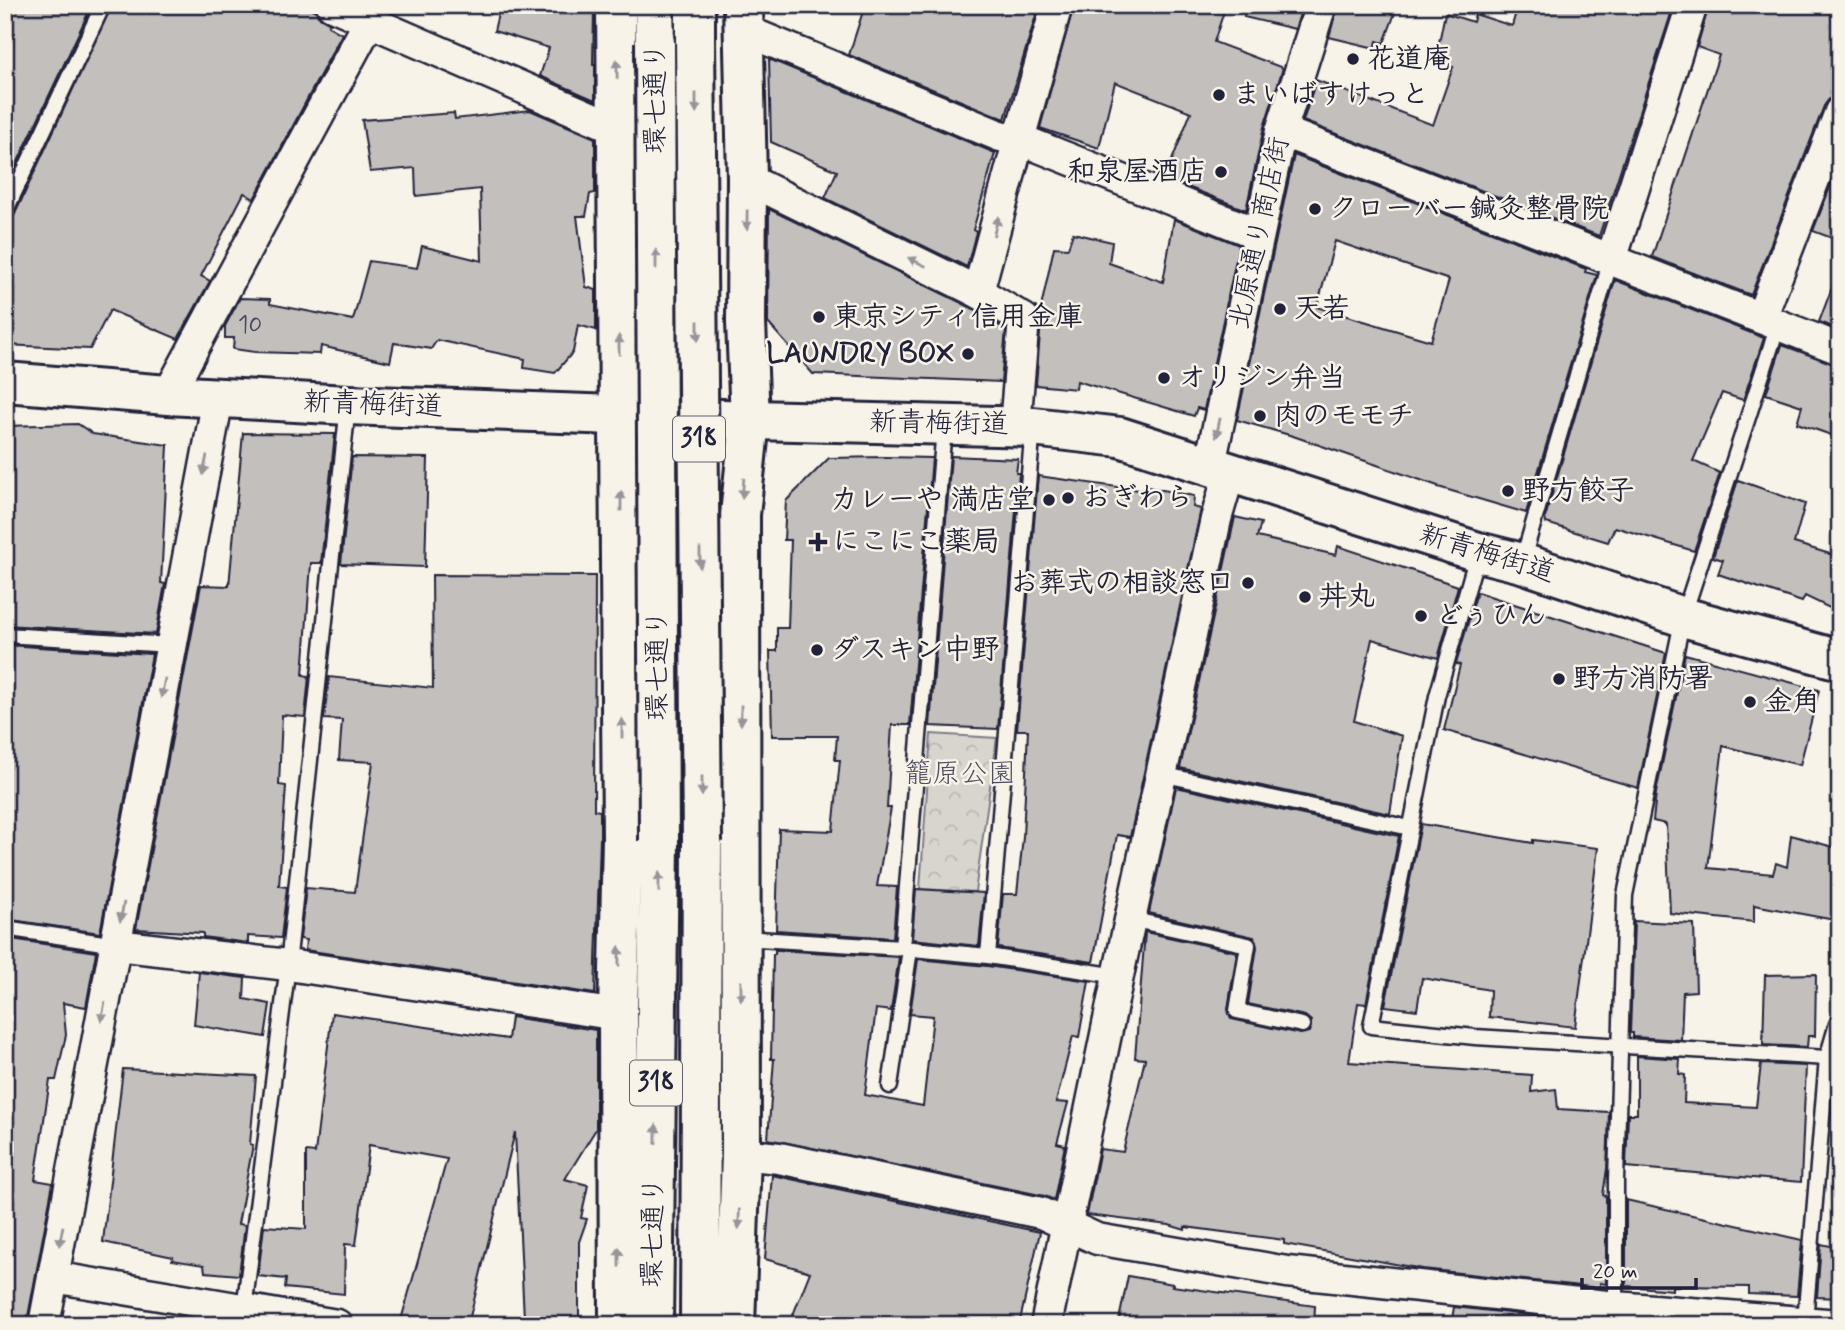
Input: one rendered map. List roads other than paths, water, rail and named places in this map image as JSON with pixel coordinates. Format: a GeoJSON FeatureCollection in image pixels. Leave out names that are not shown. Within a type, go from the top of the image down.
{"type":"FeatureCollection","features":[{"type":"Feature","properties":{"kind":"main road"},"geometry":{"type":"LineString","coordinates":[[616,5],[622,839],[618,1015],[619,1325]]}},
{"type":"Feature","properties":{"kind":"main road"},"geometry":{"type":"LineString","coordinates":[[735,1325],[741,1154],[740,515],[750,420],[746,322],[747,179],[743,18]]}},
{"type":"Feature","properties":{"kind":"main road","name":"環七通り"},"geometry":{"type":"LineString","coordinates":[[695,20],[702,842],[700,1325]]}},
{"type":"Feature","properties":{"kind":"main road","name":"環七通り"},"geometry":{"type":"LineString","coordinates":[[653,1325],[659,841],[655,24]]}},
{"type":"Feature","properties":{"kind":"main road","name":"新青梅街道"},"geometry":{"type":"LineString","coordinates":[[5,382],[348,405],[750,420],[1024,426],[1119,437],[1478,552],[1522,563],[1683,617],[1840,660]]}},
{"type":"Feature","properties":{"kind":"street"},"geometry":{"type":"LineString","coordinates":[[332,5],[371,14],[618,129]]}},
{"type":"Feature","properties":{"kind":"street"},"geometry":{"type":"LineString","coordinates":[[978,292],[1057,5]]}},
{"type":"Feature","properties":{"kind":"street","name":"北原通り商店街"},"geometry":{"type":"LineString","coordinates":[[1046,1325],[1216,519],[1220,468],[1258,234],[1281,131],[1321,5]]}},
{"type":"Feature","properties":{"kind":"street"},"geometry":{"type":"LineString","coordinates":[[1611,260],[1691,6]]}},
{"type":"Feature","properties":{"kind":"street"},"geometry":{"type":"LineString","coordinates":[[168,395],[371,14]]}},
{"type":"Feature","properties":{"kind":"street"},"geometry":{"type":"LineString","coordinates":[[743,18],[1000,136],[1018,139],[1258,234]]}},
{"type":"Feature","properties":{"kind":"street"},"geometry":{"type":"LineString","coordinates":[[1770,322],[1840,112]]}},
{"type":"Feature","properties":{"kind":"street"},"geometry":{"type":"LineString","coordinates":[[1281,131],[1840,349]]}},
{"type":"Feature","properties":{"kind":"street"},"geometry":{"type":"LineString","coordinates":[[747,179],[978,292],[1024,319],[1024,426]]}},
{"type":"Feature","properties":{"kind":"street"},"geometry":{"type":"LineString","coordinates":[[44,1325],[218,398]]}},
{"type":"Feature","properties":{"kind":"street"},"geometry":{"type":"LineString","coordinates":[[116,945],[288,965],[618,1015]]}},
{"type":"Feature","properties":{"kind":"street"},"geometry":{"type":"LineString","coordinates":[[741,1154],[779,1157],[1041,1213],[1097,1239],[1287,1272],[1615,1316],[1805,1321],[1839,1325]]}},
{"type":"Feature","properties":{"kind":"street"},"geometry":{"type":"LineString","coordinates":[[53,1277],[337,1325]]}},
{"type":"Feature","properties":{"kind":"lane"},"geometry":{"type":"LineString","coordinates":[[5,212],[103,5]]}},
{"type":"Feature","properties":{"kind":"lane"},"geometry":{"type":"LineString","coordinates":[[1522,563],[1611,260]]}},
{"type":"Feature","properties":{"kind":"lane"},"geometry":{"type":"LineString","coordinates":[[1615,1316],[1616,1180],[1625,895],[1683,617],[1770,322]]}},
{"type":"Feature","properties":{"kind":"lane"},"geometry":{"type":"LineString","coordinates":[[244,1309],[288,965],[348,405]]}},
{"type":"Feature","properties":{"kind":"lane"},"geometry":{"type":"LineString","coordinates":[[890,1086],[906,948],[944,426]]}},
{"type":"Feature","properties":{"kind":"lane"},"geometry":{"type":"LineString","coordinates":[[988,956],[1024,426]]}},
{"type":"Feature","properties":{"kind":"lane"},"geometry":{"type":"LineString","coordinates":[[1478,552],[1437,696],[1371,1026],[1475,1037],[1827,1058]]}},
{"type":"Feature","properties":{"kind":"lane"},"geometry":{"type":"LineString","coordinates":[[5,635],[171,645]]}},
{"type":"Feature","properties":{"kind":"lane"},"geometry":{"type":"LineString","coordinates":[[1161,774],[1409,828]]}},
{"type":"Feature","properties":{"kind":"lane"},"geometry":{"type":"LineString","coordinates":[[1130,919],[1248,945],[1237,1011],[1302,1025]]}},
{"type":"Feature","properties":{"kind":"lane"},"geometry":{"type":"LineString","coordinates":[[5,928],[116,945]]}},
{"type":"Feature","properties":{"kind":"lane"},"geometry":{"type":"LineString","coordinates":[[740,938],[988,956],[1118,976]]}},
{"type":"Feature","properties":{"kind":"lane"},"geometry":{"type":"LineString","coordinates":[[1805,1321],[1827,1058],[1837,1024],[1840,1024]]}},
{"type":"Feature","properties":{"kind":"place","name":"花道庵"},"geometry":{"type":"Point","coordinates":[1353,59]}},
{"type":"Feature","properties":{"kind":"place","name":"まいばすけっと"},"geometry":{"type":"Point","coordinates":[1219,95]}},
{"type":"Feature","properties":{"kind":"place","name":"和泉屋酒店"},"geometry":{"type":"Point","coordinates":[1221,172]}},
{"type":"Feature","properties":{"kind":"place","name":"クローバー鍼灸整骨院"},"geometry":{"type":"Point","coordinates":[1315,209]}},
{"type":"Feature","properties":{"kind":"place","name":"天若"},"geometry":{"type":"Point","coordinates":[1280,309]}},
{"type":"Feature","properties":{"kind":"place","name":"東京シティ信用金庫"},"geometry":{"type":"Point","coordinates":[819,317]}},
{"type":"Feature","properties":{"kind":"place","name":"LAUNDRY BOX"},"geometry":{"type":"Point","coordinates":[968,354]}},
{"type":"Feature","properties":{"kind":"place","name":"オリジン弁当"},"geometry":{"type":"Point","coordinates":[1164,378]}},
{"type":"Feature","properties":{"kind":"place","name":"肉のモモチ"},"geometry":{"type":"Point","coordinates":[1260,416]}},
{"type":"Feature","properties":{"kind":"place","name":"野方餃子"},"geometry":{"type":"Point","coordinates":[1508,491]}},
{"type":"Feature","properties":{"kind":"place","name":"おぎわら"},"geometry":{"type":"Point","coordinates":[1068,498]}},
{"type":"Feature","properties":{"kind":"place","name":"カレーや 満店堂"},"geometry":{"type":"Point","coordinates":[1049,500]}},
{"type":"Feature","properties":{"kind":"place","name":"にこにこ薬局"},"geometry":{"type":"Point","coordinates":[818,542]}},
{"type":"Feature","properties":{"kind":"place","name":"お葬式の相談窓口"},"geometry":{"type":"Point","coordinates":[1248,583]}},
{"type":"Feature","properties":{"kind":"place","name":"丼丸"},"geometry":{"type":"Point","coordinates":[1305,597]}},
{"type":"Feature","properties":{"kind":"place","name":"どぅひん"},"geometry":{"type":"Point","coordinates":[1421,616]}},
{"type":"Feature","properties":{"kind":"place","name":"ダスキン中野"},"geometry":{"type":"Point","coordinates":[817,650]}},
{"type":"Feature","properties":{"kind":"place","name":"野方消防署"},"geometry":{"type":"Point","coordinates":[1559,679]}},
{"type":"Feature","properties":{"kind":"place","name":"金角"},"geometry":{"type":"Point","coordinates":[1750,702]}},
{"type":"Feature","properties":{"kind":"park label","name":"籠原公園"},"geometry":{"type":"Point","coordinates":[960,774]}}]}
